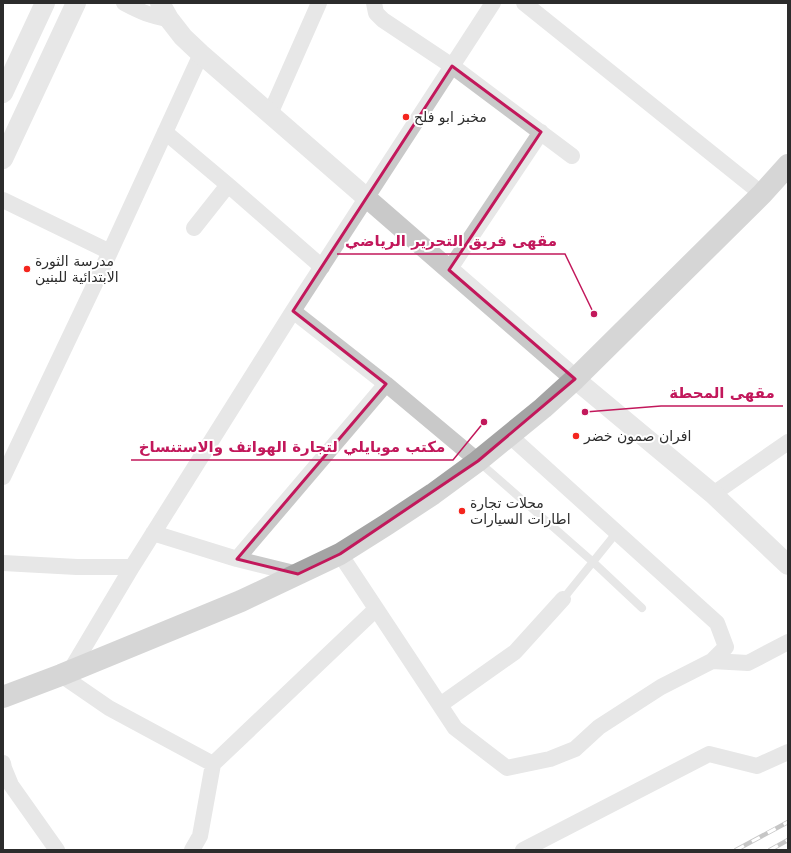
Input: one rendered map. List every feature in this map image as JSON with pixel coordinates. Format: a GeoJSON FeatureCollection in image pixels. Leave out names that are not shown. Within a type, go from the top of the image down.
{"type":"FeatureCollection","features":[{"type":"Feature","properties":{"kind":"main road"},"geometry":{"type":"LineString","coordinates":[[3,697],[66,673],[241,601],[340,554],[433,494],[510,436],[575,379],[762,194],[788,165]]}},
{"type":"Feature","properties":{"kind":"street"},"geometry":{"type":"LineString","coordinates":[[5,85],[45,3]]}},
{"type":"Feature","properties":{"kind":"street"},"geometry":{"type":"LineString","coordinates":[[3,159],[76,3]]}},
{"type":"Feature","properties":{"kind":"street"},"geometry":{"type":"LineString","coordinates":[[124,3],[143,13],[156,17],[165,11],[183,37],[201,54],[448,270],[575,379],[713,494],[788,565]]}},
{"type":"Feature","properties":{"kind":"street"},"geometry":{"type":"LineString","coordinates":[[270,114],[319,3]]}},
{"type":"Feature","properties":{"kind":"street"},"geometry":{"type":"LineString","coordinates":[[374,3],[376,13],[383,20],[452,66],[572,156]]}},
{"type":"Feature","properties":{"kind":"street"},"geometry":{"type":"LineString","coordinates":[[213,764],[109,708],[66,673],[293,311],[493,3]]}},
{"type":"Feature","properties":{"kind":"street"},"geometry":{"type":"LineString","coordinates":[[524,3],[762,194]]}},
{"type":"Feature","properties":{"kind":"street"},"geometry":{"type":"LineString","coordinates":[[3,477],[110,252],[201,54]]}},
{"type":"Feature","properties":{"kind":"street"},"geometry":{"type":"LineString","coordinates":[[165,132],[322,266]]}},
{"type":"Feature","properties":{"kind":"street"},"geometry":{"type":"LineString","coordinates":[[448,270],[541,132]]}},
{"type":"Feature","properties":{"kind":"street"},"geometry":{"type":"LineString","coordinates":[[194,228],[228,185]]}},
{"type":"Feature","properties":{"kind":"street"},"geometry":{"type":"LineString","coordinates":[[3,200],[110,252]]}},
{"type":"Feature","properties":{"kind":"street"},"geometry":{"type":"LineString","coordinates":[[293,311],[386,384],[478,461]]}},
{"type":"Feature","properties":{"kind":"street"},"geometry":{"type":"LineString","coordinates":[[237,559],[386,384]]}},
{"type":"Feature","properties":{"kind":"street"},"geometry":{"type":"LineString","coordinates":[[340,554],[455,728],[507,768],[550,759],[575,749],[599,727],[654,691],[712,661],[726,647],[717,624],[510,436]]}},
{"type":"Feature","properties":{"kind":"street"},"geometry":{"type":"LineString","coordinates":[[713,494],[788,442]]}},
{"type":"Feature","properties":{"kind":"street"},"geometry":{"type":"LineString","coordinates":[[153,534],[237,559],[298,574]]}},
{"type":"Feature","properties":{"kind":"street"},"geometry":{"type":"LineString","coordinates":[[3,563],[77,567],[132,567]]}},
{"type":"Feature","properties":{"kind":"street"},"geometry":{"type":"LineString","coordinates":[[440,705],[515,652],[563,599]]}},
{"type":"Feature","properties":{"kind":"street"},"geometry":{"type":"LineString","coordinates":[[192,850],[200,836],[213,764],[376,609]]}},
{"type":"Feature","properties":{"kind":"street"},"geometry":{"type":"LineString","coordinates":[[712,661],[748,662],[788,642]]}},
{"type":"Feature","properties":{"kind":"street"},"geometry":{"type":"LineString","coordinates":[[523,850],[709,754],[757,766],[788,752]]}},
{"type":"Feature","properties":{"kind":"street"},"geometry":{"type":"LineString","coordinates":[[3,763],[11,785],[57,850]]}},
{"type":"Feature","properties":{"kind":"lane"},"geometry":{"type":"LineString","coordinates":[[478,461],[593,562],[642,608]]}},
{"type":"Feature","properties":{"kind":"lane"},"geometry":{"type":"LineString","coordinates":[[563,599],[617,532]]}},
{"type":"Feature","properties":{"kind":"highlighted area"},"geometry":{"type":"Polygon","coordinates":[[[452,66],[541,132],[449,270],[575,379],[478,461],[340,554],[298,574],[237,559],[386,384],[293,311],[452,66]]]}},
{"type":"Feature","properties":{"kind":"railway"},"geometry":{"type":"LineString","coordinates":[[736,850],[788,822]]}},
{"type":"Feature","properties":{"kind":"railway"},"geometry":{"type":"LineString","coordinates":[[770,850],[788,840]]}},
{"type":"Feature","properties":{"kind":"place","name":"مخبز ابو فلح"},"geometry":{"type":"Point","coordinates":[406,117]}},
{"type":"Feature","properties":{"kind":"place","name":"مدرسة الثورة الابتدائية للبنين"},"geometry":{"type":"Point","coordinates":[27,269]}},
{"type":"Feature","properties":{"kind":"place","name":"مقهى فريق التحرير الرياضي"},"geometry":{"type":"Point","coordinates":[594,314]}},
{"type":"Feature","properties":{"kind":"place","name":"مقهى المحطة"},"geometry":{"type":"Point","coordinates":[585,412]}},
{"type":"Feature","properties":{"kind":"place","name":"مكتب موبايلي لتجارة الهواتف والاستنساخ"},"geometry":{"type":"Point","coordinates":[484,422]}},
{"type":"Feature","properties":{"kind":"place","name":"افران صمون خضر"},"geometry":{"type":"Point","coordinates":[576,436]}},
{"type":"Feature","properties":{"kind":"place","name":"محلات تجارة اطارات السيارات"},"geometry":{"type":"Point","coordinates":[462,511]}}]}
